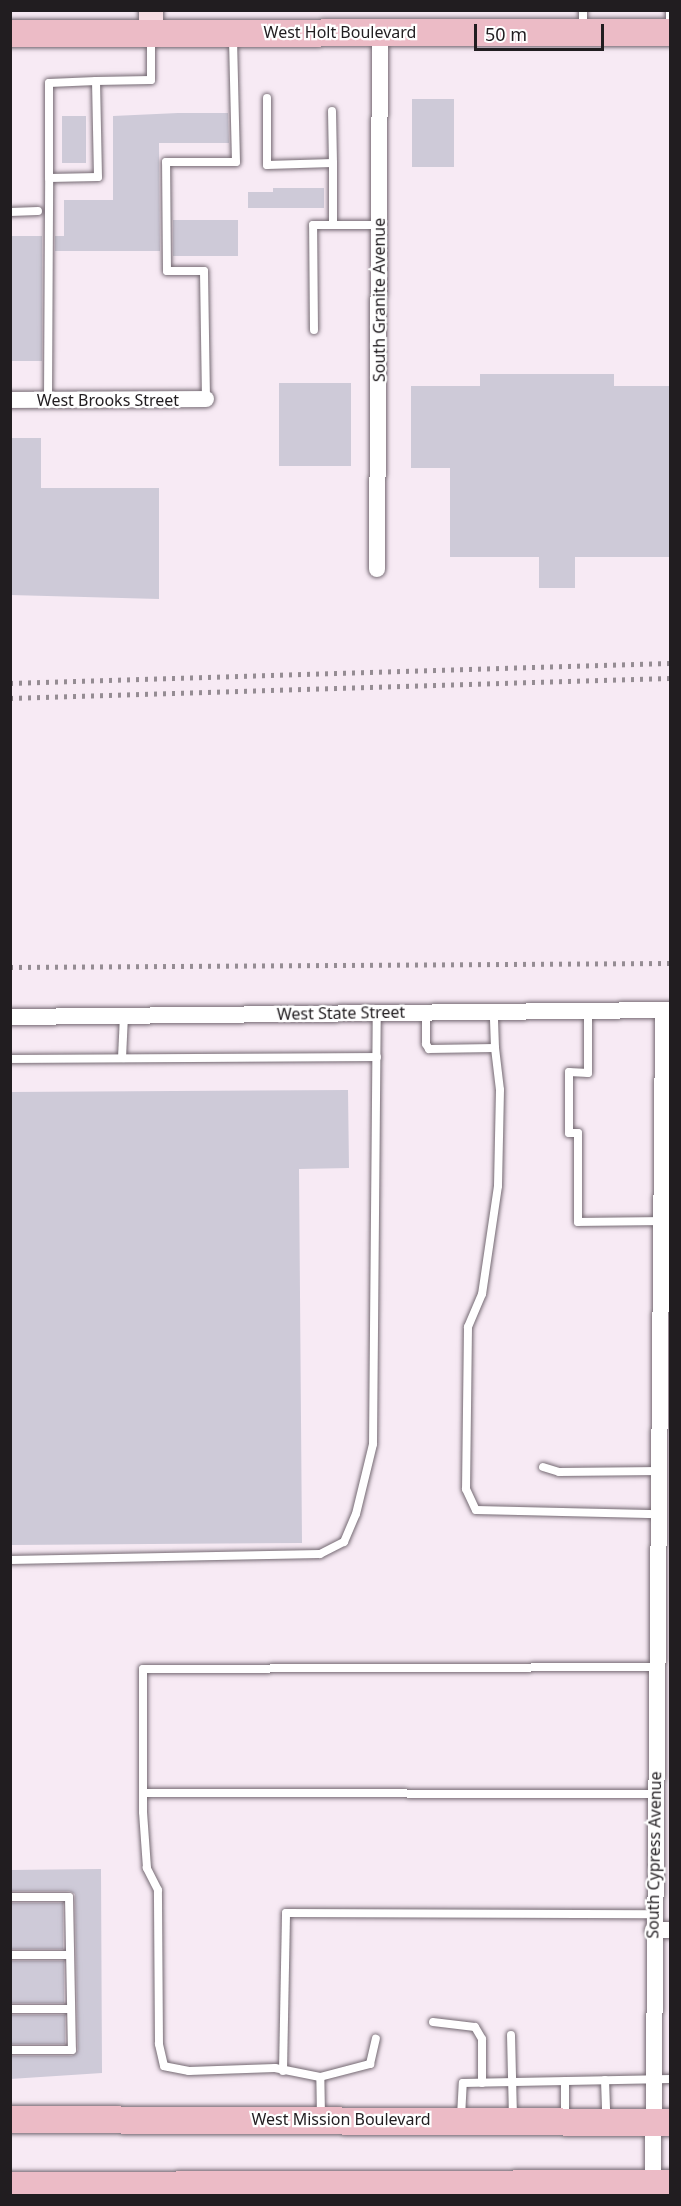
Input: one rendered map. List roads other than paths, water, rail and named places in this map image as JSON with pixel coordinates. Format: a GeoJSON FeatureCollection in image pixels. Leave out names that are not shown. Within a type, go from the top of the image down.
{"type":"FeatureCollection","features":[{"type":"Feature","properties":{"kind":"main road","name":"West Holt Boulevard"},"geometry":{"type":"LineString","coordinates":[[10,33],[151,21],[233,32],[380,32],[583,21],[670,32]]}},
{"type":"Feature","properties":{"kind":"main road","name":"West Mission Boulevard"},"geometry":{"type":"LineString","coordinates":[[10,2118],[662,2121]]}},
{"type":"Feature","properties":{"kind":"main road"},"geometry":{"type":"LineString","coordinates":[[10,2185],[455,2189],[659,2187]]}},
{"type":"Feature","properties":{"kind":"street","name":"South Granite Avenue"},"geometry":{"type":"LineString","coordinates":[[377,569],[380,32]]}},
{"type":"Feature","properties":{"kind":"street","name":"West Brooks Street"},"geometry":{"type":"LineString","coordinates":[[10,400],[206,399]]}},
{"type":"Feature","properties":{"kind":"street","name":"West State Street"},"geometry":{"type":"LineString","coordinates":[[10,1017],[667,1010]]}},
{"type":"Feature","properties":{"kind":"street","name":"South Cypress Avenue"},"geometry":{"type":"LineString","coordinates":[[659,2187],[662,2121],[653,2079],[653,1922],[655,1794],[663,1771],[657,1666],[664,1619],[660,1471],[666,1310],[662,1221],[667,1010]]}},
{"type":"Feature","properties":{"kind":"street"},"geometry":{"type":"LineString","coordinates":[[653,1922],[670,1930]]}},
{"type":"Feature","properties":{"kind":"lane"},"geometry":{"type":"LineString","coordinates":[[670,10],[670,20]]}},
{"type":"Feature","properties":{"kind":"lane"},"geometry":{"type":"LineString","coordinates":[[48,400],[49,83],[151,80],[151,21]]}},
{"type":"Feature","properties":{"kind":"lane"},"geometry":{"type":"LineString","coordinates":[[206,399],[204,271],[167,271],[166,162],[237,162],[233,32]]}},
{"type":"Feature","properties":{"kind":"lane"},"geometry":{"type":"LineString","coordinates":[[49,178],[98,177],[96,81]]}},
{"type":"Feature","properties":{"kind":"lane"},"geometry":{"type":"LineString","coordinates":[[267,98],[267,165],[333,163]]}},
{"type":"Feature","properties":{"kind":"lane"},"geometry":{"type":"LineString","coordinates":[[332,111],[333,225]]}},
{"type":"Feature","properties":{"kind":"lane"},"geometry":{"type":"LineString","coordinates":[[10,212],[38,212]]}},
{"type":"Feature","properties":{"kind":"lane"},"geometry":{"type":"LineString","coordinates":[[314,330],[313,225],[379,225]]}},
{"type":"Feature","properties":{"kind":"lane"},"geometry":{"type":"LineString","coordinates":[[588,1011],[588,1073],[569,1072],[569,1133],[578,1133],[579,1222],[662,1221]]}},
{"type":"Feature","properties":{"kind":"lane"},"geometry":{"type":"LineString","coordinates":[[426,1012],[426,1044],[429,1049],[495,1048]]}},
{"type":"Feature","properties":{"kind":"lane"},"geometry":{"type":"LineString","coordinates":[[494,1012],[500,1090],[498,1186],[482,1294],[468,1327],[466,1490],[476,1510],[660,1514]]}},
{"type":"Feature","properties":{"kind":"lane"},"geometry":{"type":"LineString","coordinates":[[10,1560],[320,1554],[344,1542],[356,1514],[372,1444],[377,1013]]}},
{"type":"Feature","properties":{"kind":"lane"},"geometry":{"type":"LineString","coordinates":[[122,1058],[124,1016]]}},
{"type":"Feature","properties":{"kind":"lane"},"geometry":{"type":"LineString","coordinates":[[10,1059],[377,1056]]}},
{"type":"Feature","properties":{"kind":"lane"},"geometry":{"type":"LineString","coordinates":[[543,1467],[559,1472],[660,1471]]}},
{"type":"Feature","properties":{"kind":"lane"},"geometry":{"type":"LineString","coordinates":[[376,2039],[370,2064],[320,2077],[283,2071],[189,2070],[164,2066],[159,2044],[158,1890],[147,1868],[143,1793],[143,1669],[657,1666]]}},
{"type":"Feature","properties":{"kind":"lane"},"geometry":{"type":"LineString","coordinates":[[143,1793],[655,1794]]}},
{"type":"Feature","properties":{"kind":"lane"},"geometry":{"type":"LineString","coordinates":[[10,1897],[69,1897],[72,2050],[10,2050]]}},
{"type":"Feature","properties":{"kind":"lane"},"geometry":{"type":"LineString","coordinates":[[283,2071],[286,1913],[653,1922]]}},
{"type":"Feature","properties":{"kind":"lane"},"geometry":{"type":"LineString","coordinates":[[10,1955],[70,1955]]}},
{"type":"Feature","properties":{"kind":"lane"},"geometry":{"type":"LineString","coordinates":[[10,2009],[71,2009]]}},
{"type":"Feature","properties":{"kind":"lane"},"geometry":{"type":"LineString","coordinates":[[433,2022],[475,2027],[482,2039],[482,2083]]}},
{"type":"Feature","properties":{"kind":"lane"},"geometry":{"type":"LineString","coordinates":[[512,2035],[513,2119]]}},
{"type":"Feature","properties":{"kind":"lane"},"geometry":{"type":"LineString","coordinates":[[320,2077],[321,2118]]}},
{"type":"Feature","properties":{"kind":"lane"},"geometry":{"type":"LineString","coordinates":[[462,2119],[461,2086],[482,2083],[670,2079]]}},
{"type":"Feature","properties":{"kind":"lane"},"geometry":{"type":"LineString","coordinates":[[605,2080],[606,2119]]}},
{"type":"Feature","properties":{"kind":"lane"},"geometry":{"type":"LineString","coordinates":[[564,2119],[565,2081]]}},
{"type":"Feature","properties":{"kind":"railway"},"geometry":{"type":"LineString","coordinates":[[10,683],[670,663]]}},
{"type":"Feature","properties":{"kind":"railway"},"geometry":{"type":"LineString","coordinates":[[10,698],[670,678]]}},
{"type":"Feature","properties":{"kind":"railway"},"geometry":{"type":"LineString","coordinates":[[10,967],[670,963]]}}]}
